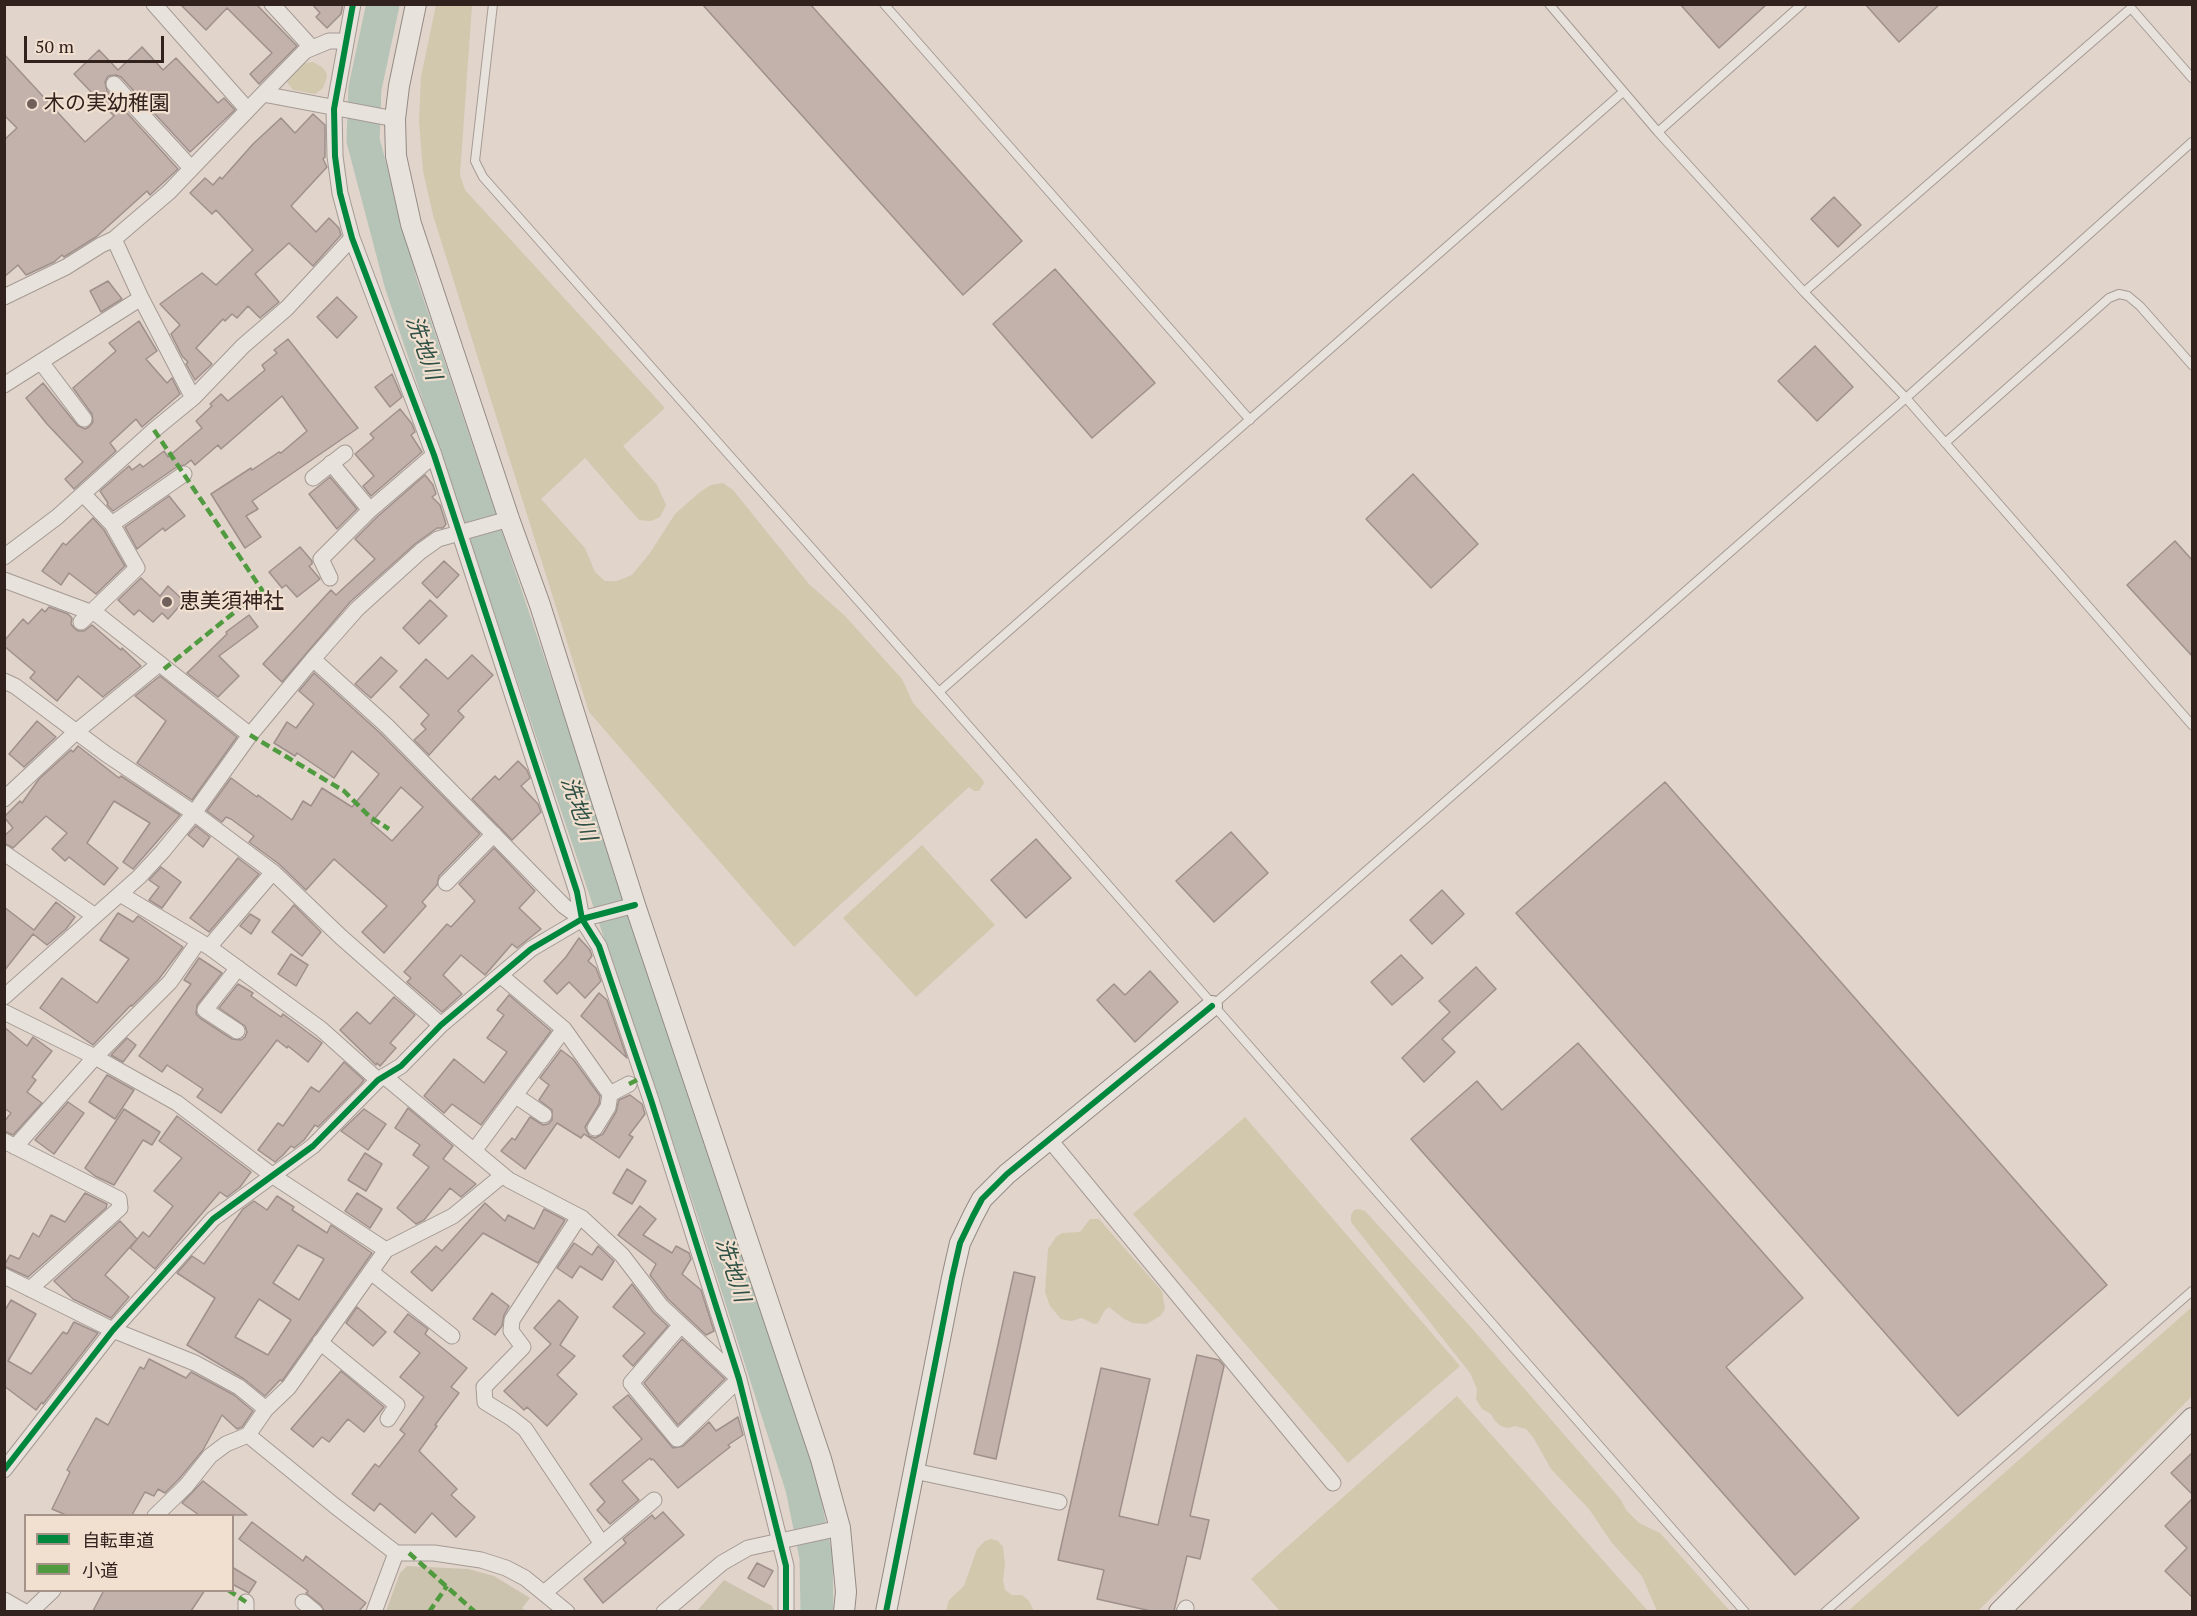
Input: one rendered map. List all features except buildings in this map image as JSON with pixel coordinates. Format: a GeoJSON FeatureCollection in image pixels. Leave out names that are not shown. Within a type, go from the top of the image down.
{"type":"FeatureCollection","features":[{"type":"Feature","properties":{"kind":"street"},"geometry":{"type":"LineString","coordinates":[[154,4],[247,109]]}},
{"type":"Feature","properties":{"kind":"street"},"geometry":{"type":"LineString","coordinates":[[272,4],[312,48]]}},
{"type":"Feature","properties":{"kind":"street"},"geometry":{"type":"LineString","coordinates":[[352,4],[345,40],[335,156],[339,193],[352,238],[464,531],[585,918],[599,946],[655,1111],[739,1379],[785,1541],[786,1611]]}},
{"type":"Feature","properties":{"kind":"street"},"geometry":{"type":"LineString","coordinates":[[416,4],[390,118],[411,224],[504,520],[540,605],[630,907],[821,1459],[846,1592],[844,1611]]}},
{"type":"Feature","properties":{"kind":"street"},"geometry":{"type":"LineString","coordinates":[[4,297],[66,267],[101,244],[114,239],[169,192],[305,51],[329,41],[345,40]]}},
{"type":"Feature","properties":{"kind":"street"},"geometry":{"type":"LineString","coordinates":[[114,84],[191,168]]}},
{"type":"Feature","properties":{"kind":"street"},"geometry":{"type":"LineString","coordinates":[[263,94],[390,118]]}},
{"type":"Feature","properties":{"kind":"street"},"geometry":{"type":"LineString","coordinates":[[4,557],[57,518],[193,398],[243,346],[287,308],[352,238]]}},
{"type":"Feature","properties":{"kind":"street"},"geometry":{"type":"LineString","coordinates":[[114,239],[141,298],[193,398]]}},
{"type":"Feature","properties":{"kind":"street"},"geometry":{"type":"LineString","coordinates":[[4,385],[141,298]]}},
{"type":"Feature","properties":{"kind":"street"},"geometry":{"type":"LineString","coordinates":[[41,362],[84,419]]}},
{"type":"Feature","properties":{"kind":"street"},"geometry":{"type":"LineString","coordinates":[[313,478],[345,453]]}},
{"type":"Feature","properties":{"kind":"street"},"geometry":{"type":"LineString","coordinates":[[330,578],[321,559],[370,510],[434,455]]}},
{"type":"Feature","properties":{"kind":"street"},"geometry":{"type":"LineString","coordinates":[[331,463],[370,510]]}},
{"type":"Feature","properties":{"kind":"street"},"geometry":{"type":"LineString","coordinates":[[112,524],[184,474]]}},
{"type":"Feature","properties":{"kind":"street"},"geometry":{"type":"LineString","coordinates":[[83,494],[112,524],[136,568],[86,617]]}},
{"type":"Feature","properties":{"kind":"street"},"geometry":{"type":"LineString","coordinates":[[4,997],[120,894],[164,851],[250,735],[357,609],[421,551],[438,539],[504,520]]}},
{"type":"Feature","properties":{"kind":"street"},"geometry":{"type":"LineString","coordinates":[[4,580],[86,617],[98,615],[250,735]]}},
{"type":"Feature","properties":{"kind":"street"},"geometry":{"type":"LineString","coordinates":[[314,659],[387,726],[564,906],[585,918]]}},
{"type":"Feature","properties":{"kind":"street"},"geometry":{"type":"LineString","coordinates":[[4,799],[77,731],[159,664]]}},
{"type":"Feature","properties":{"kind":"street"},"geometry":{"type":"LineString","coordinates":[[4,681],[15,686],[106,754],[194,813],[273,872],[341,937],[441,1025]]}},
{"type":"Feature","properties":{"kind":"street"},"geometry":{"type":"LineString","coordinates":[[446,884],[494,834]]}},
{"type":"Feature","properties":{"kind":"street"},"geometry":{"type":"LineString","coordinates":[[4,853],[95,916]]}},
{"type":"Feature","properties":{"kind":"street"},"geometry":{"type":"LineString","coordinates":[[30,1289],[120,1208],[119,1199],[10,1144],[170,982],[273,872]]}},
{"type":"Feature","properties":{"kind":"street"},"geometry":{"type":"LineString","coordinates":[[120,894],[204,945],[321,1029],[503,1175],[544,1201],[579,1217],[622,1255],[661,1306],[680,1326],[739,1379]]}},
{"type":"Feature","properties":{"kind":"street"},"geometry":{"type":"LineString","coordinates":[[4,1470],[113,1330],[213,1219],[313,1146],[381,1078],[401,1066],[441,1025],[531,949],[585,918],[630,907]]}},
{"type":"Feature","properties":{"kind":"street"},"geometry":{"type":"LineString","coordinates":[[237,1031],[205,1010],[238,969]]}},
{"type":"Feature","properties":{"kind":"street"},"geometry":{"type":"LineString","coordinates":[[500,975],[564,1029],[610,1094],[608,1107],[595,1128]]}},
{"type":"Feature","properties":{"kind":"street"},"geometry":{"type":"LineString","coordinates":[[886,1611],[960,1243],[982,1199],[1007,1174],[1212,1006]]}},
{"type":"Feature","properties":{"kind":"street"},"geometry":{"type":"LineString","coordinates":[[4,1012],[95,1057],[177,1103],[273,1176],[386,1250]]}},
{"type":"Feature","properties":{"kind":"street"},"geometry":{"type":"LineString","coordinates":[[474,1151],[564,1029]]}},
{"type":"Feature","properties":{"kind":"street"},"geometry":{"type":"LineString","coordinates":[[610,1094],[629,1084]]}},
{"type":"Feature","properties":{"kind":"street"},"geometry":{"type":"LineString","coordinates":[[516,1096],[544,1115]]}},
{"type":"Feature","properties":{"kind":"street"},"geometry":{"type":"LineString","coordinates":[[1049,1139],[1333,1483]]}},
{"type":"Feature","properties":{"kind":"street"},"geometry":{"type":"LineString","coordinates":[[156,1514],[186,1486],[210,1456],[226,1444],[248,1434],[266,1409],[288,1387],[386,1250],[453,1216],[503,1175]]}},
{"type":"Feature","properties":{"kind":"street"},"geometry":{"type":"LineString","coordinates":[[579,1217],[513,1320],[511,1331],[523,1347],[484,1387],[485,1402],[525,1429],[602,1544]]}},
{"type":"Feature","properties":{"kind":"street"},"geometry":{"type":"LineString","coordinates":[[371,1272],[453,1336]]}},
{"type":"Feature","properties":{"kind":"street"},"geometry":{"type":"LineString","coordinates":[[4,1276],[113,1330],[195,1363],[239,1387],[266,1409]]}},
{"type":"Feature","properties":{"kind":"street"},"geometry":{"type":"LineString","coordinates":[[680,1326],[631,1383],[677,1438],[739,1379]]}},
{"type":"Feature","properties":{"kind":"street"},"geometry":{"type":"LineString","coordinates":[[320,1342],[397,1405],[387,1419]]}},
{"type":"Feature","properties":{"kind":"street"},"geometry":{"type":"LineString","coordinates":[[1999,1611],[2193,1418]]}},
{"type":"Feature","properties":{"kind":"street"},"geometry":{"type":"LineString","coordinates":[[248,1434],[396,1553],[434,1552],[481,1560],[506,1568],[525,1578],[567,1611]]}},
{"type":"Feature","properties":{"kind":"street"},"geometry":{"type":"LineString","coordinates":[[914,1471],[1059,1502]]}},
{"type":"Feature","properties":{"kind":"street"},"geometry":{"type":"LineString","coordinates":[[544,1593],[654,1500]]}},
{"type":"Feature","properties":{"kind":"street"},"geometry":{"type":"LineString","coordinates":[[664,1611],[722,1563],[748,1548],[834,1530]]}},
{"type":"Feature","properties":{"kind":"street"},"geometry":{"type":"LineString","coordinates":[[374,1611],[396,1553]]}},
{"type":"Feature","properties":{"kind":"street"},"geometry":{"type":"LineString","coordinates":[[30,1611],[51,1592]]}},
{"type":"Feature","properties":{"kind":"street"},"geometry":{"type":"LineString","coordinates":[[4,1600],[25,1611]]}},
{"type":"Feature","properties":{"kind":"lane"},"geometry":{"type":"LineString","coordinates":[[493,4],[475,161],[483,177],[939,692],[1745,1611]]}},
{"type":"Feature","properties":{"kind":"lane"},"geometry":{"type":"LineString","coordinates":[[884,4],[1250,420]]}},
{"type":"Feature","properties":{"kind":"lane"},"geometry":{"type":"LineString","coordinates":[[1549,4],[1658,132],[1804,292],[1906,398],[2193,725]]}},
{"type":"Feature","properties":{"kind":"lane"},"geometry":{"type":"LineString","coordinates":[[1658,132],[1802,4]]}},
{"type":"Feature","properties":{"kind":"lane"},"geometry":{"type":"LineString","coordinates":[[1804,292],[2132,8],[2193,78]]}},
{"type":"Feature","properties":{"kind":"lane"},"geometry":{"type":"LineString","coordinates":[[939,692],[1623,92]]}},
{"type":"Feature","properties":{"kind":"lane"},"geometry":{"type":"LineString","coordinates":[[1212,1006],[1906,398],[2193,142]]}},
{"type":"Feature","properties":{"kind":"lane"},"geometry":{"type":"LineString","coordinates":[[1945,443],[2109,298],[2119,294],[2128,296],[2140,306],[2193,365]]}},
{"type":"Feature","properties":{"kind":"lane"},"geometry":{"type":"LineString","coordinates":[[1825,1611],[2193,1291]]}},
{"type":"Feature","properties":{"kind":"shaded area"},"geometry":{"type":"Polygon","coordinates":[[[436,5],[472,5],[460,175],[465,190],[665,408],[623,446],[657,485],[666,505],[660,517],[651,521],[639,520],[585,458],[541,499],[585,548],[595,572],[605,581],[617,581],[632,575],[650,553],[675,514],[700,492],[711,485],[723,483],[733,490],[808,583],[845,616],[902,679],[913,703],[984,783],[979,791],[974,791],[969,787],[794,947],[589,712],[433,215],[423,171],[419,121],[421,77],[436,5]]]}},
{"type":"Feature","properties":{"kind":"shaded area"},"geometry":{"type":"Polygon","coordinates":[[[313,62],[326,72],[327,77],[323,88],[315,94],[293,90],[287,82],[289,77],[301,64],[313,62]]]}},
{"type":"Feature","properties":{"kind":"shaded area"},"geometry":{"type":"Polygon","coordinates":[[[922,845],[995,925],[916,997],[843,918],[922,845]]]}},
{"type":"Feature","properties":{"kind":"shaded area"},"geometry":{"type":"Polygon","coordinates":[[[1245,1117],[1460,1366],[1348,1463],[1133,1214],[1245,1117]]]}},
{"type":"Feature","properties":{"kind":"shaded area"},"geometry":{"type":"Polygon","coordinates":[[[1354,1210],[1365,1211],[1469,1325],[1621,1500],[1626,1510],[1639,1523],[1660,1533],[1730,1611],[1657,1611],[1642,1576],[1612,1543],[1589,1509],[1551,1469],[1533,1437],[1526,1429],[1501,1426],[1491,1414],[1482,1409],[1476,1399],[1477,1389],[1470,1373],[1351,1222],[1354,1210]]]}},
{"type":"Feature","properties":{"kind":"shaded area"},"geometry":{"type":"Polygon","coordinates":[[[1090,1219],[1099,1219],[1162,1291],[1165,1309],[1161,1315],[1146,1324],[1133,1323],[1109,1307],[1098,1323],[1094,1324],[1082,1318],[1071,1321],[1061,1319],[1050,1306],[1045,1292],[1048,1249],[1056,1237],[1062,1233],[1080,1232],[1090,1219]]]}},
{"type":"Feature","properties":{"kind":"shaded area"},"geometry":{"type":"Polygon","coordinates":[[[2192,1307],[2192,1396],[1978,1611],[1848,1611],[2192,1307]]]}},
{"type":"Feature","properties":{"kind":"shaded area"},"geometry":{"type":"Polygon","coordinates":[[[1457,1396],[1648,1611],[1280,1611],[1251,1579],[1457,1396]]]}},
{"type":"Feature","properties":{"kind":"shaded area"},"geometry":{"type":"Polygon","coordinates":[[[991,1539],[998,1541],[1003,1547],[1005,1590],[1012,1595],[1022,1595],[1029,1601],[1034,1611],[946,1611],[949,1600],[964,1586],[977,1549],[985,1541],[991,1539]]]}},
{"type":"Feature","properties":{"kind":"shaded area"},"geometry":{"type":"Polygon","coordinates":[[[407,1566],[468,1569],[494,1576],[530,1598],[522,1608],[526,1611],[386,1611],[400,1573],[407,1566]]]}},
{"type":"Feature","properties":{"kind":"shaded area"},"geometry":{"type":"Polygon","coordinates":[[[724,1580],[772,1606],[774,1611],[697,1611],[724,1580]]]}},
{"type":"Feature","properties":{"kind":"waterway","name":"洗地川"},"geometry":{"type":"LineString","coordinates":[[383,4],[365,88],[363,140],[401,284],[707,1192],[802,1488],[816,1557],[817,1612]]}},
{"type":"Feature","properties":{"kind":"marked path"},"geometry":{"type":"LineString","coordinates":[[154,430],[262,590],[164,669]]}},
{"type":"Feature","properties":{"kind":"marked path"},"geometry":{"type":"LineString","coordinates":[[250,735],[344,791],[370,817],[389,829]]}},
{"type":"Feature","properties":{"kind":"marked path"},"geometry":{"type":"LineString","coordinates":[[629,1084],[643,1077]]}},
{"type":"Feature","properties":{"kind":"marked path"},"geometry":{"type":"LineString","coordinates":[[409,1553],[475,1612]]}},
{"type":"Feature","properties":{"kind":"marked path"},"geometry":{"type":"LineString","coordinates":[[429,1612],[447,1586]]}},
{"type":"Feature","properties":{"kind":"marked path"},"geometry":{"type":"LineString","coordinates":[[231,1592],[246,1602]]}},
{"type":"Feature","properties":{"kind":"cycle path"},"geometry":{"type":"LineString","coordinates":[[353,4],[334,109],[335,156],[340,193],[352,238],[434,455],[577,892],[582,919],[599,946],[651,1100],[739,1379],[786,1566],[786,1612]]}},
{"type":"Feature","properties":{"kind":"cycle path"},"geometry":{"type":"LineString","coordinates":[[4,1470],[113,1330],[213,1219],[313,1146],[378,1080],[401,1066],[441,1025],[531,949],[582,919],[635,905]]}},
{"type":"Feature","properties":{"kind":"cycle path"},"geometry":{"type":"LineString","coordinates":[[886,1612],[960,1243],[982,1199],[1007,1174],[1212,1006]]}},
{"type":"Feature","properties":{"kind":"place","name":"木の実幼稚園"},"geometry":{"type":"Point","coordinates":[32,104]}},
{"type":"Feature","properties":{"kind":"place","name":"恵美須神社"},"geometry":{"type":"Point","coordinates":[167,602]}}]}
